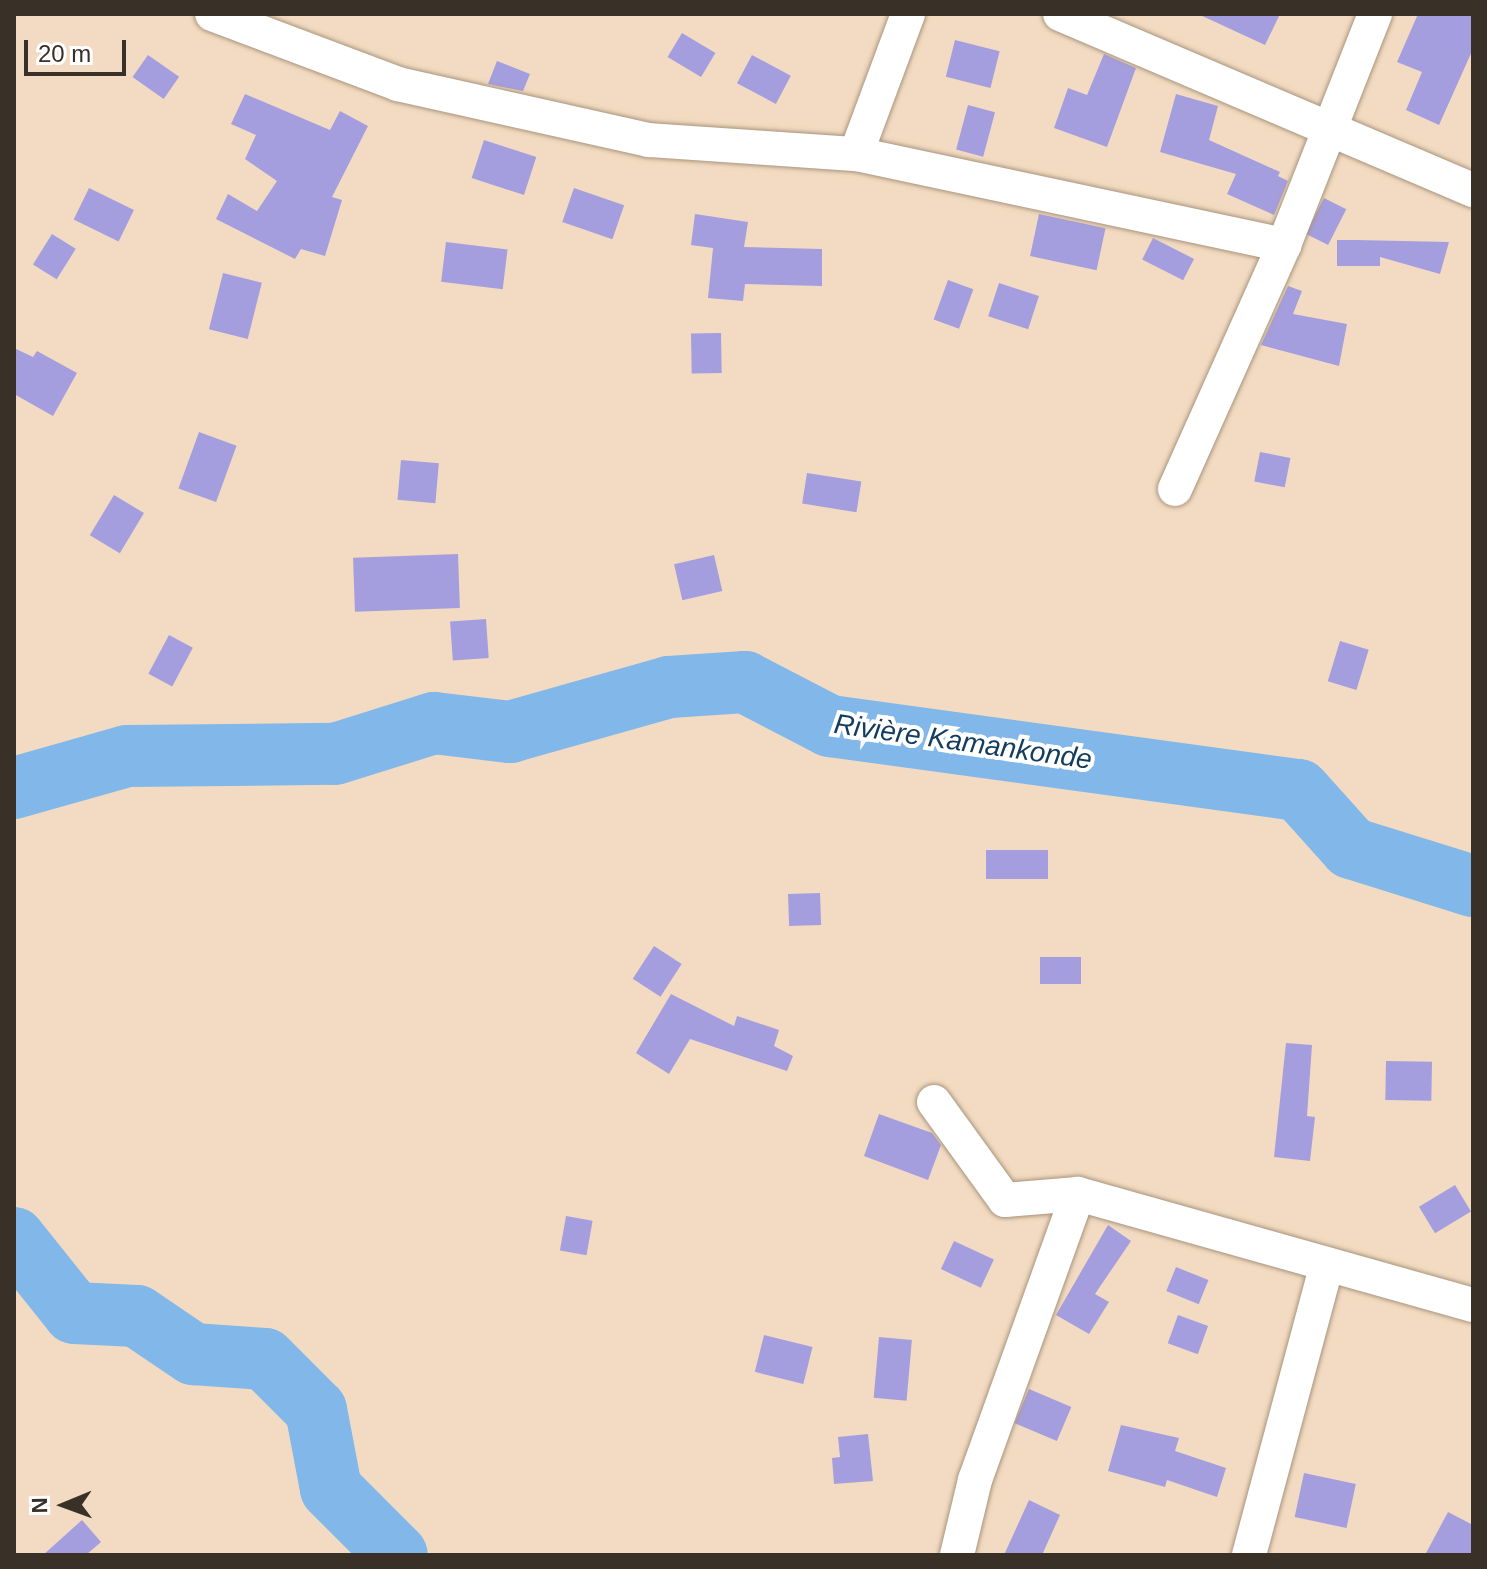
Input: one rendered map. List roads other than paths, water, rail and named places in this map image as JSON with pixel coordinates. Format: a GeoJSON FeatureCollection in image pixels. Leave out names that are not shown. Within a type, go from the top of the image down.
{"type":"FeatureCollection","features":[{"type":"Feature","properties":{"kind":"street"},"geometry":{"type":"LineString","coordinates":[[212,14],[398,84],[649,140],[856,154],[1284,245]]}},
{"type":"Feature","properties":{"kind":"street"},"geometry":{"type":"LineString","coordinates":[[856,154],[908,14]]}},
{"type":"Feature","properties":{"kind":"street"},"geometry":{"type":"LineString","coordinates":[[1060,14],[1326,130],[1473,190]]}},
{"type":"Feature","properties":{"kind":"street"},"geometry":{"type":"LineString","coordinates":[[1175,489],[1284,245],[1326,130],[1375,14]]}},
{"type":"Feature","properties":{"kind":"street"},"geometry":{"type":"LineString","coordinates":[[934,1102],[1005,1200],[1078,1194],[1473,1305]]}},
{"type":"Feature","properties":{"kind":"street"},"geometry":{"type":"LineString","coordinates":[[957,1555],[975,1480],[1078,1194]]}},
{"type":"Feature","properties":{"kind":"street"},"geometry":{"type":"LineString","coordinates":[[1249,1555],[1327,1264]]}},
{"type":"Feature","properties":{"kind":"waterway","name":"Rivière Kamankonde"},"geometry":{"type":"LineString","coordinates":[[14,788],[127,756],[335,754],[434,723],[510,732],[669,687],[745,682],[830,726],[1299,790],[1351,848],[1473,886]]}},
{"type":"Feature","properties":{"kind":"waterway"},"geometry":{"type":"LineString","coordinates":[[14,1238],[74,1313],[137,1316],[193,1354],[265,1359],[316,1410],[331,1489],[397,1555]]}}]}
